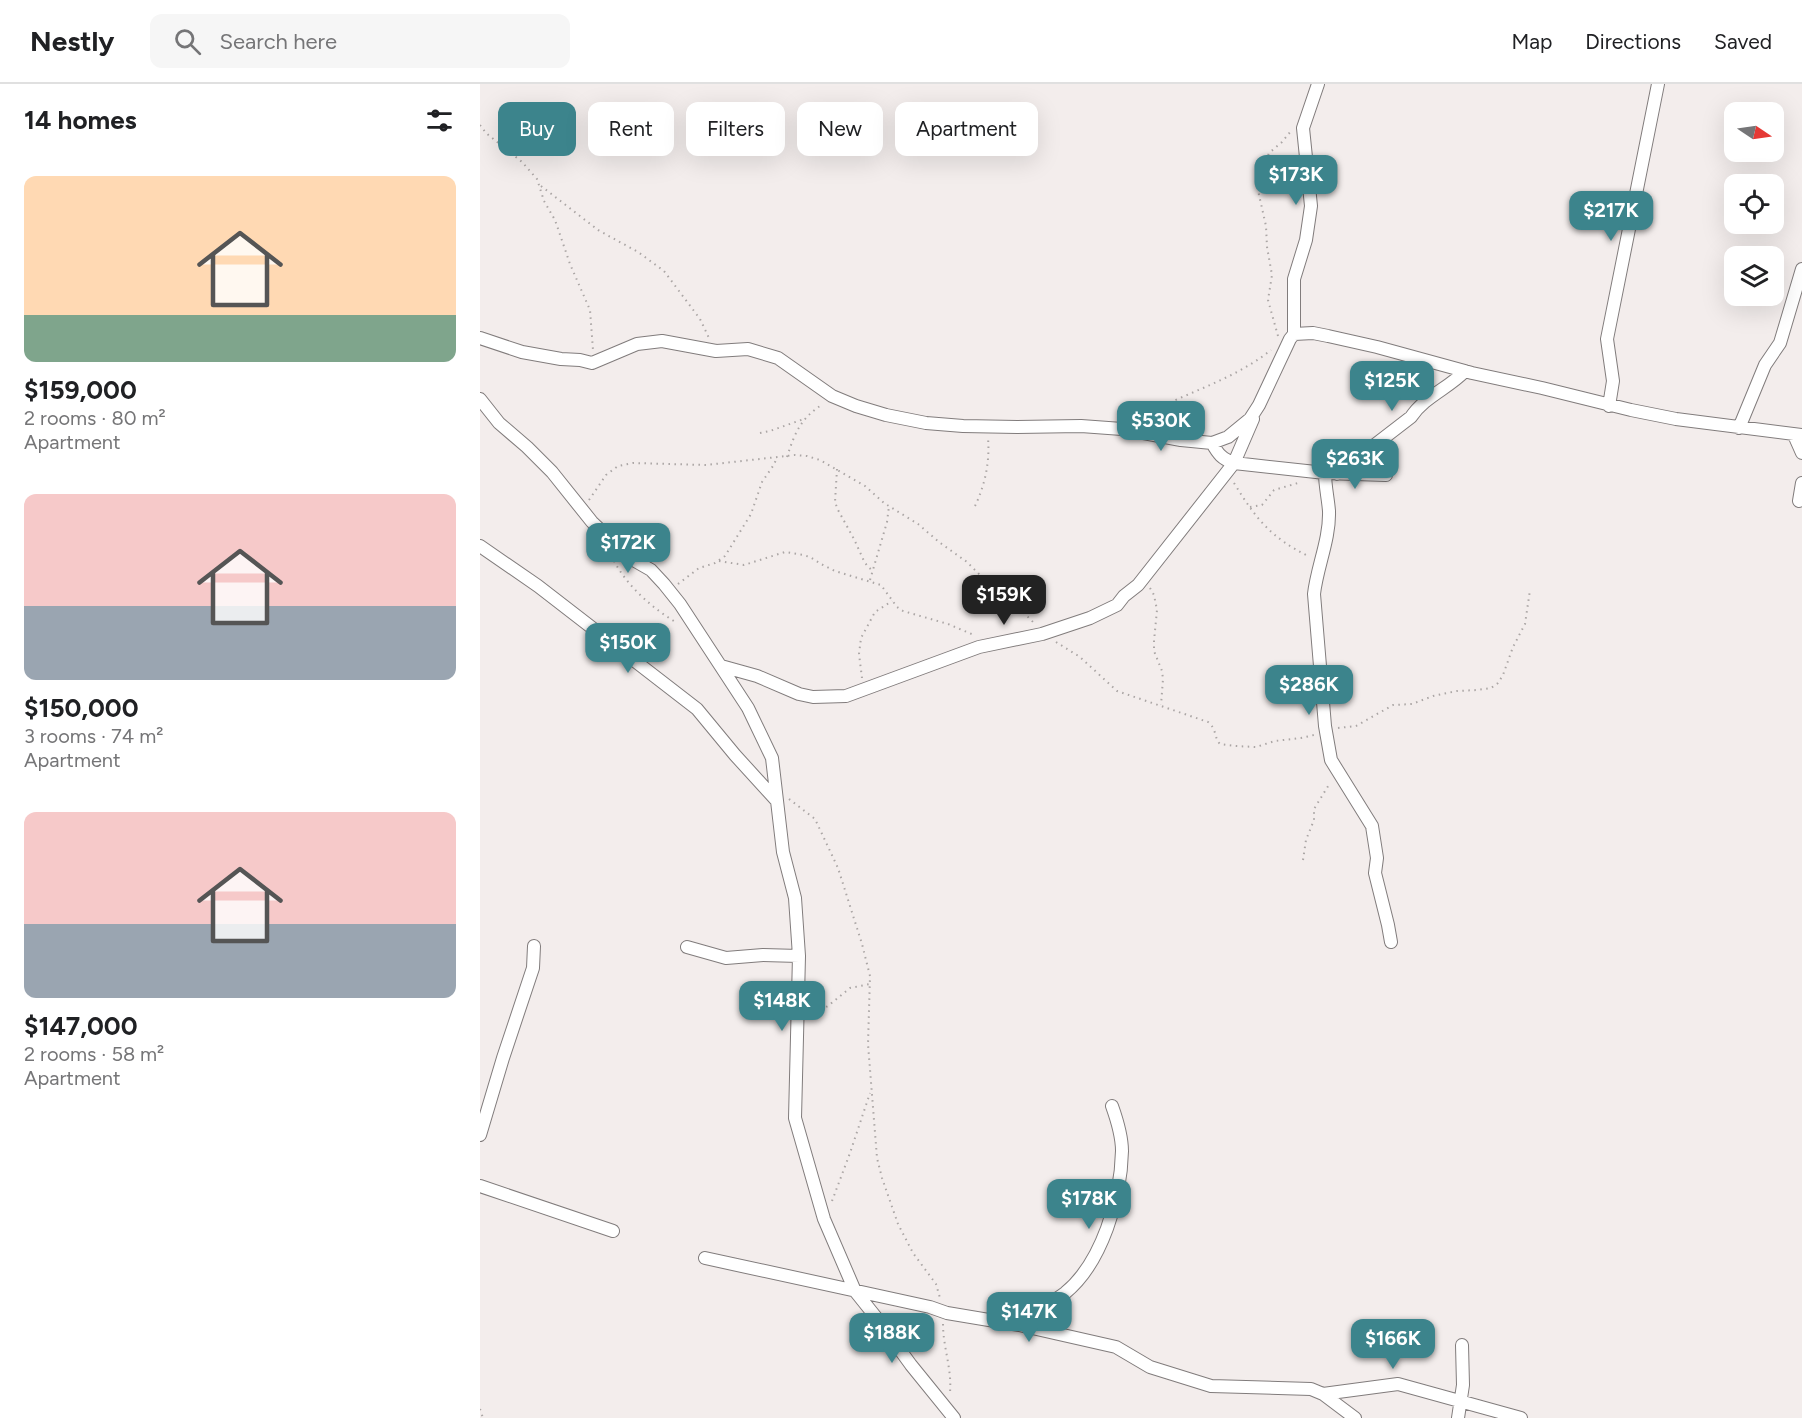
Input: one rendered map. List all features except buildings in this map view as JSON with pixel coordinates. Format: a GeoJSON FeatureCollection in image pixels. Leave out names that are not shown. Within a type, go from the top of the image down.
{"type":"FeatureCollection","features":[{"type":"Feature","properties":{"kind":"street"},"geometry":{"type":"LineString","coordinates":[[721,666],[757,676],[799,694],[813,697],[846,696],[979,647],[1042,634],[1090,618],[1118,604],[1143,579],[1230,467],[1259,405],[1282,346],[1294,334],[1294,279],[1306,240],[1311,206],[1303,128],[1318,84]]}},
{"type":"Feature","properties":{"kind":"street"},"geometry":{"type":"LineString","coordinates":[[1609,406],[1613,381],[1607,339],[1658,84]]}},
{"type":"Feature","properties":{"kind":"street"},"geometry":{"type":"LineString","coordinates":[[1739,428],[1765,366],[1780,343],[1802,269]]}},
{"type":"Feature","properties":{"kind":"street"},"geometry":{"type":"LineString","coordinates":[[1294,334],[1313,333],[1377,347],[1609,406],[1676,419],[1798,435],[1802,453]]}},
{"type":"Feature","properties":{"kind":"street"},"geometry":{"type":"LineString","coordinates":[[480,339],[522,352],[561,360],[580,360],[592,363],[637,344],[662,341],[716,351],[748,349],[778,358],[832,396],[856,406],[886,416],[926,423],[986,427],[1081,426],[1122,429],[1181,441],[1212,443],[1237,432],[1250,419],[1259,405]]}},
{"type":"Feature","properties":{"kind":"street"},"geometry":{"type":"LineString","coordinates":[[1391,942],[1389,925],[1375,873],[1377,858],[1372,826],[1331,760],[1325,727],[1314,594],[1329,511],[1325,491],[1331,474],[1411,417],[1424,402],[1457,380],[1465,371]]}},
{"type":"Feature","properties":{"kind":"street"},"geometry":{"type":"LineString","coordinates":[[480,399],[500,423],[552,472],[582,509],[617,546],[630,558],[651,570],[670,591],[748,708],[772,758],[783,852],[795,897],[799,956],[795,1118],[824,1219],[855,1291],[951,1414]]}},
{"type":"Feature","properties":{"kind":"street"},"geometry":{"type":"LineString","coordinates":[[1212,443],[1217,453],[1230,467],[1331,474],[1386,475]]}},
{"type":"Feature","properties":{"kind":"street"},"geometry":{"type":"LineString","coordinates":[[1799,501],[1802,483]]}},
{"type":"Feature","properties":{"kind":"street"},"geometry":{"type":"LineString","coordinates":[[480,546],[538,586],[697,709],[735,755],[776,794]]}},
{"type":"Feature","properties":{"kind":"street"},"geometry":{"type":"LineString","coordinates":[[480,1135],[533,968],[534,946]]}},
{"type":"Feature","properties":{"kind":"street"},"geometry":{"type":"LineString","coordinates":[[687,947],[726,958],[764,955],[799,956]]}},
{"type":"Feature","properties":{"kind":"street"},"geometry":{"type":"LineString","coordinates":[[1008,1323],[1038,1310],[1065,1293],[1086,1271],[1098,1250],[1112,1209],[1120,1171],[1122,1149],[1112,1106]]}},
{"type":"Feature","properties":{"kind":"street"},"geometry":{"type":"LineString","coordinates":[[480,1186],[613,1231]]}},
{"type":"Feature","properties":{"kind":"street"},"geometry":{"type":"LineString","coordinates":[[705,1258],[1116,1347],[1150,1368],[1211,1386],[1311,1389],[1323,1394],[1355,1418]]}},
{"type":"Feature","properties":{"kind":"street"},"geometry":{"type":"LineString","coordinates":[[1458,1418],[1464,1377],[1462,1345]]}},
{"type":"Feature","properties":{"kind":"street"},"geometry":{"type":"LineString","coordinates":[[1323,1394],[1398,1384],[1521,1418]]}},
{"type":"Feature","properties":{"kind":"path"},"geometry":{"type":"LineString","coordinates":[[480,125],[486,133],[522,162],[537,179],[590,310],[594,346],[592,363]]}},
{"type":"Feature","properties":{"kind":"path"},"geometry":{"type":"LineString","coordinates":[[1122,429],[1157,408],[1237,373],[1282,346],[1268,300],[1272,274],[1266,226],[1257,186],[1269,153],[1292,130]]}},
{"type":"Feature","properties":{"kind":"path"},"geometry":{"type":"LineString","coordinates":[[540,186],[597,230],[638,252],[664,271],[700,319],[716,351]]}},
{"type":"Feature","properties":{"kind":"path"},"geometry":{"type":"LineString","coordinates":[[787,457],[794,435],[804,419],[832,396]]}},
{"type":"Feature","properties":{"kind":"path"},"geometry":{"type":"LineString","coordinates":[[760,433],[804,419]]}},
{"type":"Feature","properties":{"kind":"path"},"geometry":{"type":"LineString","coordinates":[[975,506],[984,484],[987,466],[986,427]]}},
{"type":"Feature","properties":{"kind":"path"},"geometry":{"type":"LineString","coordinates":[[582,509],[606,475],[618,466],[633,463],[706,465],[807,456],[820,460],[865,486],[967,562],[986,581],[1028,615],[1042,634],[1080,657],[1116,691],[1208,722],[1216,732],[1218,743],[1235,746],[1256,747],[1275,741],[1301,738],[1325,727],[1347,728],[1362,723],[1393,705],[1412,704],[1433,696],[1457,691],[1491,688],[1503,675],[1525,624],[1530,590]]}},
{"type":"Feature","properties":{"kind":"path"},"geometry":{"type":"LineString","coordinates":[[670,591],[699,568],[726,556],[746,525],[762,482],[777,458]]}},
{"type":"Feature","properties":{"kind":"path"},"geometry":{"type":"LineString","coordinates":[[1230,467],[1250,507],[1264,526],[1291,547],[1320,562]]}},
{"type":"Feature","properties":{"kind":"path"},"geometry":{"type":"LineString","coordinates":[[837,469],[835,502],[864,561],[872,570]]}},
{"type":"Feature","properties":{"kind":"path"},"geometry":{"type":"LineString","coordinates":[[1250,507],[1262,505],[1271,492],[1298,483],[1312,472]]}},
{"type":"Feature","properties":{"kind":"path"},"geometry":{"type":"LineString","coordinates":[[870,580],[887,522],[889,506]]}},
{"type":"Feature","properties":{"kind":"path"},"geometry":{"type":"LineString","coordinates":[[719,561],[744,565],[785,552],[810,557],[835,571],[881,585],[897,607],[903,611],[948,624],[977,637]]}},
{"type":"Feature","properties":{"kind":"path"},"geometry":{"type":"LineString","coordinates":[[612,556],[622,575],[640,595],[661,612],[699,633]]}},
{"type":"Feature","properties":{"kind":"path"},"geometry":{"type":"LineString","coordinates":[[1143,579],[1154,595],[1157,610],[1154,651],[1162,671],[1161,706]]}},
{"type":"Feature","properties":{"kind":"path"},"geometry":{"type":"LineString","coordinates":[[867,689],[860,666],[861,639],[875,612],[892,601]]}},
{"type":"Feature","properties":{"kind":"path"},"geometry":{"type":"LineString","coordinates":[[1303,860],[1316,806],[1328,784],[1341,778]]}},
{"type":"Feature","properties":{"kind":"path"},"geometry":{"type":"LineString","coordinates":[[776,794],[815,819],[838,868],[868,962],[870,984],[868,1044],[877,1158],[898,1224],[940,1294],[951,1379],[951,1414]]}},
{"type":"Feature","properties":{"kind":"path"},"geometry":{"type":"LineString","coordinates":[[807,1017],[828,1006],[850,988],[870,984]]}},
{"type":"Feature","properties":{"kind":"path"},"geometry":{"type":"LineString","coordinates":[[824,1219],[871,1090]]}},
{"type":"Feature","properties":{"kind":"path"},"geometry":{"type":"LineString","coordinates":[[480,1409],[483,1418]]}}]}
